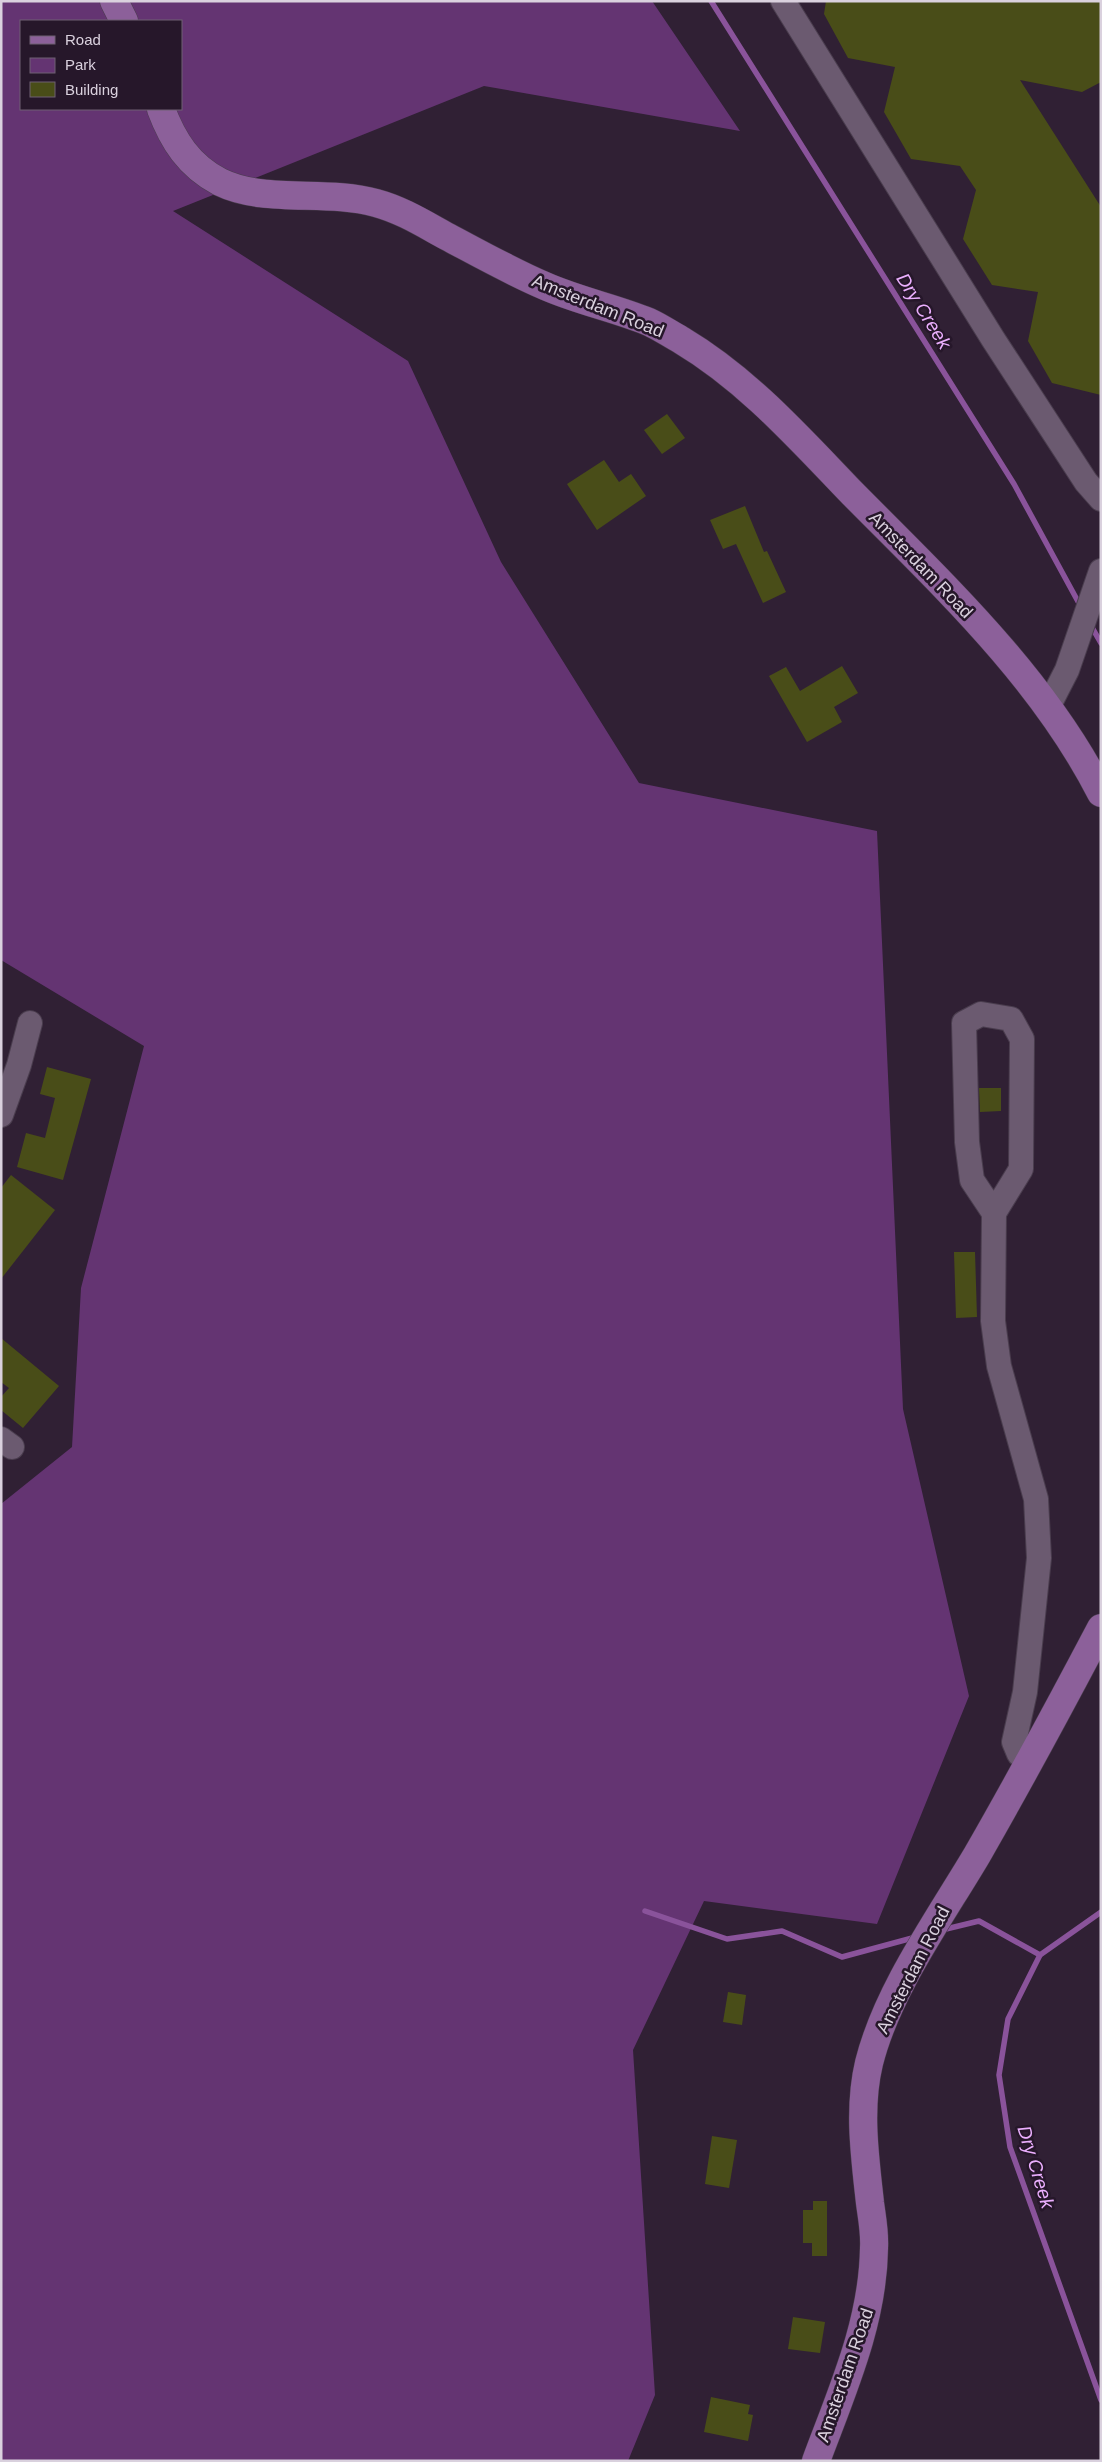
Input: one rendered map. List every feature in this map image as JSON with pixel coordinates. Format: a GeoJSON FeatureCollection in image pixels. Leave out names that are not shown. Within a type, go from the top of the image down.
{"type":"FeatureCollection","features":[{"type":"Feature","properties":{"kind":"main road"},"geometry":{"type":"LineString","coordinates":[[114,1],[124,20]]}},
{"type":"Feature","properties":{"kind":"main road","name":"Amsterdam Road"},"geometry":{"type":"LineString","coordinates":[[161,110],[178,145],[196,167],[222,183],[245,192],[339,196],[376,203],[404,212],[488,258],[547,287],[651,323],[710,358],[756,394],[934,576],[997,645],[1048,707],[1074,744],[1101,793]]}},
{"type":"Feature","properties":{"kind":"main road","name":"Amsterdam Road"},"geometry":{"type":"LineString","coordinates":[[816,2461],[854,2361],[870,2304],[873,2284],[874,2245],[864,2144],[864,2104],[869,2064],[884,2020],[919,1950],[1030,1760],[1101,1628]]}},
{"type":"Feature","properties":{"kind":"street"},"geometry":{"type":"LineString","coordinates":[[782,1],[993,339],[1086,482],[1101,499]]}},
{"type":"Feature","properties":{"kind":"street"},"geometry":{"type":"LineString","coordinates":[[1048,707],[1067,670],[1101,571]]}},
{"type":"Feature","properties":{"kind":"street"},"geometry":{"type":"LineString","coordinates":[[994,1214],[972,1180],[967,1142],[964,1023],[981,1014],[1011,1019],[1022,1039],[1021,1169],[994,1214],[993,1321],[998,1366],[1036,1499],[1039,1558],[1025,1692],[1014,1742],[1019,1754],[1030,1760]]}},
{"type":"Feature","properties":{"kind":"street"},"geometry":{"type":"LineString","coordinates":[[1,1115],[19,1066],[30,1022]]}},
{"type":"Feature","properties":{"kind":"green space"},"geometry":{"type":"Polygon","coordinates":[[[1,1],[652,1],[740,131],[484,86],[173,211],[408,361],[501,562],[639,783],[877,831],[903,1409],[969,1696],[877,1924],[704,1901],[633,2050],[655,2395],[628,2461],[1,2461],[1,1504],[72,1447],[81,1288],[144,1046],[1,960],[1,1]]]}},
{"type":"Feature","properties":{"kind":"building"},"geometry":{"type":"Polygon","coordinates":[[[826,1],[1101,1],[1101,82],[1082,92],[1020,80],[1101,207],[1101,395],[1052,383],[1028,341],[1038,292],[992,285],[963,239],[976,190],[960,166],[911,159],[884,112],[895,67],[848,58],[824,14],[826,1]]]}},
{"type":"Feature","properties":{"kind":"building"},"geometry":{"type":"Polygon","coordinates":[[[667,414],[685,438],[662,454],[644,430],[667,414]]]}},
{"type":"Feature","properties":{"kind":"building"},"geometry":{"type":"Polygon","coordinates":[[[604,460],[619,482],[631,474],[646,496],[597,530],[567,484],[604,460]]]}},
{"type":"Feature","properties":{"kind":"building"},"geometry":{"type":"Polygon","coordinates":[[[745,506],[764,552],[767,551],[786,592],[763,603],[736,544],[723,549],[710,520],[745,506]]]}},
{"type":"Feature","properties":{"kind":"building"},"geometry":{"type":"Polygon","coordinates":[[[842,666],[858,693],[834,707],[842,722],[807,742],[769,676],[786,667],[800,691],[842,666]]]}},
{"type":"Feature","properties":{"kind":"building"},"geometry":{"type":"Polygon","coordinates":[[[47,1067],[91,1079],[63,1180],[17,1167],[26,1133],[45,1138],[55,1098],[40,1094],[47,1067]]]}},
{"type":"Feature","properties":{"kind":"building"},"geometry":{"type":"Polygon","coordinates":[[[979,1088],[1001,1088],[1001,1111],[980,1112],[979,1088]]]}},
{"type":"Feature","properties":{"kind":"building"},"geometry":{"type":"Polygon","coordinates":[[[11,1175],[55,1210],[1,1279],[1,1188],[11,1175]]]}},
{"type":"Feature","properties":{"kind":"building"},"geometry":{"type":"Polygon","coordinates":[[[954,1252],[975,1252],[977,1317],[956,1318],[954,1252]]]}},
{"type":"Feature","properties":{"kind":"building"},"geometry":{"type":"Polygon","coordinates":[[[1,1338],[59,1386],[23,1428],[1,1410],[1,1397],[9,1388],[1,1382],[1,1338]]]}},
{"type":"Feature","properties":{"kind":"building"},"geometry":{"type":"Polygon","coordinates":[[[728,1992],[746,1995],[742,2025],[723,2022],[728,1992]]]}},
{"type":"Feature","properties":{"kind":"building"},"geometry":{"type":"Polygon","coordinates":[[[712,2136],[737,2140],[729,2188],[705,2184],[712,2136]]]}},
{"type":"Feature","properties":{"kind":"building"},"geometry":{"type":"Polygon","coordinates":[[[813,2201],[827,2201],[827,2256],[812,2256],[812,2243],[803,2243],[803,2210],[813,2210],[813,2201]]]}},
{"type":"Feature","properties":{"kind":"building"},"geometry":{"type":"Polygon","coordinates":[[[793,2317],[825,2322],[820,2353],[788,2349],[793,2317]]]}},
{"type":"Feature","properties":{"kind":"building"},"geometry":{"type":"Polygon","coordinates":[[[711,2397],[750,2405],[748,2414],[753,2415],[748,2441],[704,2432],[711,2397]]]}},
{"type":"Feature","properties":{"kind":"waterway","name":"Dry Creek"},"geometry":{"type":"LineString","coordinates":[[711,1],[1014,484],[1081,607]]}},
{"type":"Feature","properties":{"kind":"waterway","name":"Dry Creek"},"geometry":{"type":"LineString","coordinates":[[1090,624],[1101,643]]}},
{"type":"Feature","properties":{"kind":"waterway"},"geometry":{"type":"LineString","coordinates":[[645,1911],[727,1939],[782,1931],[842,1957],[916,1937]]}},
{"type":"Feature","properties":{"kind":"waterway","name":"Dry Creek"},"geometry":{"type":"LineString","coordinates":[[1101,1912],[1040,1955],[1008,2019],[999,2075],[1010,2147],[1101,2400]]}},
{"type":"Feature","properties":{"kind":"waterway"},"geometry":{"type":"LineString","coordinates":[[942,1930],[979,1921],[1040,1955]]}}]}
